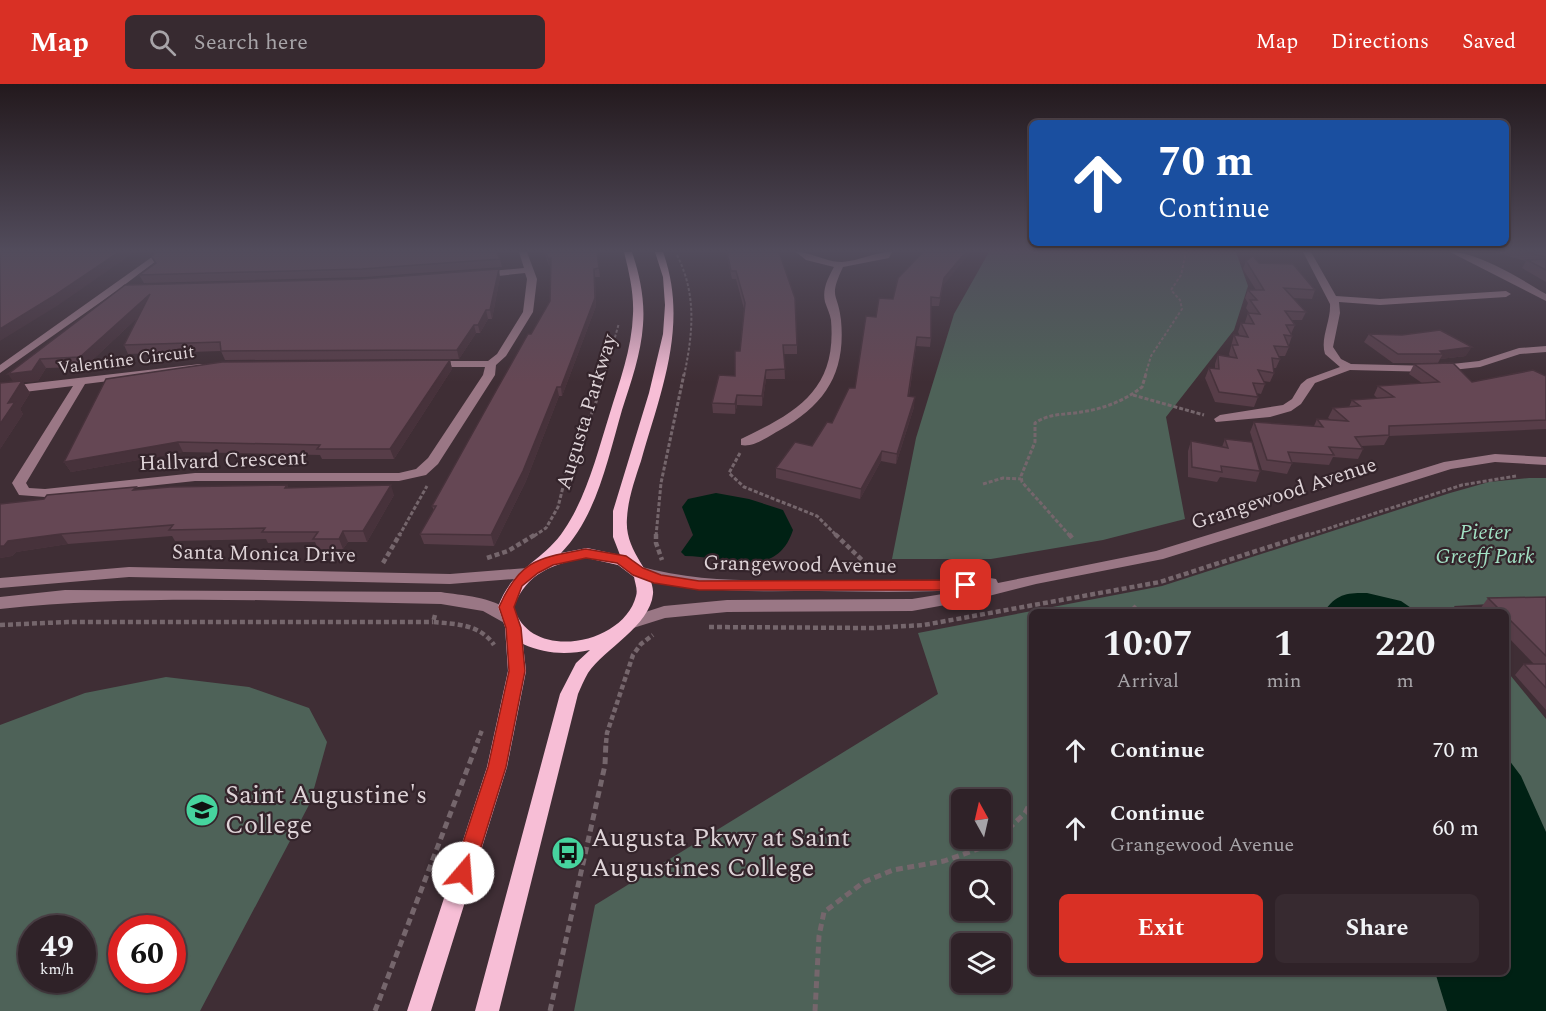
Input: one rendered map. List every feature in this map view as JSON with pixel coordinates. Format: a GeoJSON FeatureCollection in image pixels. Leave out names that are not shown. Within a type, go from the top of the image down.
{"type":"FeatureCollection","features":[{"type":"Feature","properties":{"kind":"main road","name":"Augusta Parkway"},"geometry":{"type":"LineString","coordinates":[[530,571],[558,547],[575,526],[599,468],[630,364],[638,324],[638,295]]}},
{"type":"Feature","properties":{"kind":"main road"},"geometry":{"type":"LineString","coordinates":[[487,1011],[569,694],[582,668],[628,626],[643,605],[645,587],[620,534],[620,515],[639,441],[659,380],[670,316],[671,295]]}},
{"type":"Feature","properties":{"kind":"main road"},"geometry":{"type":"LineString","coordinates":[[419,1011],[497,767],[517,671],[511,623],[506,607],[509,595],[530,571],[549,561],[586,553],[605,555],[636,569]]}},
{"type":"Feature","properties":{"kind":"main road"},"geometry":{"type":"LineString","coordinates":[[511,623],[534,642],[564,647],[586,645],[607,639],[628,626]]}},
{"type":"Feature","properties":{"kind":"street","name":"Valentine Circuit"},"geometry":{"type":"LineString","coordinates":[[0,370],[107,295]]}},
{"type":"Feature","properties":{"kind":"street"},"geometry":{"type":"LineString","coordinates":[[422,364],[491,364],[501,356],[528,312],[530,295]]}},
{"type":"Feature","properties":{"kind":"street"},"geometry":{"type":"LineString","coordinates":[[746,442],[797,418],[814,404],[830,377],[837,350],[836,318],[828,295]]}},
{"type":"Feature","properties":{"kind":"street"},"geometry":{"type":"LineString","coordinates":[[1330,295],[1337,314],[1327,340],[1330,353],[1335,360],[1348,368]]}},
{"type":"Feature","properties":{"kind":"street"},"geometry":{"type":"LineString","coordinates":[[1332,299],[1380,302],[1486,295]]}},
{"type":"Feature","properties":{"kind":"street"},"geometry":{"type":"LineString","coordinates":[[1220,419],[1270,414],[1287,408],[1297,401],[1305,386],[1311,381],[1348,368],[1434,369],[1480,364],[1519,351],[1546,350]]}},
{"type":"Feature","properties":{"kind":"street"},"geometry":{"type":"LineString","coordinates":[[421,472],[447,443],[489,375],[491,364]]}},
{"type":"Feature","properties":{"kind":"street","name":"Valentine Circuit"},"geometry":{"type":"LineString","coordinates":[[0,391],[216,366]]}},
{"type":"Feature","properties":{"kind":"street","name":"Hallvard Crescent"},"geometry":{"type":"LineString","coordinates":[[81,382],[19,483],[24,492],[45,493],[195,477],[399,477],[421,472]]}},
{"type":"Feature","properties":{"kind":"street","name":"Grangewood Avenue"},"geometry":{"type":"LineString","coordinates":[[628,626],[664,612],[727,606],[912,605],[973,595],[1036,579],[1158,556],[1449,465],[1496,458],[1546,460]]}},
{"type":"Feature","properties":{"kind":"street","name":"Grangewood Avenue"},"geometry":{"type":"LineString","coordinates":[[636,569],[659,579],[699,585],[966,585],[1036,579]]}},
{"type":"Feature","properties":{"kind":"street","name":"Santa Monica Drive"},"geometry":{"type":"LineString","coordinates":[[0,583],[129,572],[450,579],[530,571]]}},
{"type":"Feature","properties":{"kind":"street","name":"Santa Monica Drive"},"geometry":{"type":"LineString","coordinates":[[0,603],[65,596],[136,594],[441,598],[487,606],[511,623]]}},
{"type":"Feature","properties":{"kind":"path"},"geometry":{"type":"LineString","coordinates":[[1021,479],[1035,442],[1033,428],[1039,419],[1100,408],[1133,395],[1142,387],[1150,356],[1182,309],[1180,300],[1176,295]]}},
{"type":"Feature","properties":{"kind":"path"},"geometry":{"type":"LineString","coordinates":[[1133,395],[1220,419]]}},
{"type":"Feature","properties":{"kind":"path"},"geometry":{"type":"LineString","coordinates":[[746,442],[729,473],[744,487],[817,516],[865,563],[876,586]]}},
{"type":"Feature","properties":{"kind":"path"},"geometry":{"type":"LineString","coordinates":[[383,564],[427,486],[421,472]]}},
{"type":"Feature","properties":{"kind":"path"},"geometry":{"type":"LineString","coordinates":[[983,483],[1003,477],[1021,479],[1073,539]]}},
{"type":"Feature","properties":{"kind":"path"},"geometry":{"type":"LineString","coordinates":[[1132,606],[1136,609]]}},
{"type":"Feature","properties":{"kind":"path"},"geometry":{"type":"LineString","coordinates":[[0,625],[67,622],[433,622]]}},
{"type":"Feature","properties":{"kind":"path"},"geometry":{"type":"LineString","coordinates":[[1011,826],[1025,813],[1029,805]]}},
{"type":"Feature","properties":{"kind":"path"},"geometry":{"type":"LineString","coordinates":[[815,1011],[819,936],[824,912],[864,882],[893,870],[944,861],[978,849]]}},
{"type":"Feature","properties":{"kind":"green space"},"geometry":{"type":"Polygon","coordinates":[[[965,295],[1245,295],[1234,330],[1166,417],[1185,519],[1103,540],[991,559],[892,559],[916,438],[954,314],[965,295]]]}},
{"type":"Feature","properties":{"kind":"green space","name":"Pieter Greeff Park"},"geometry":{"type":"Polygon","coordinates":[[[1546,478],[1546,601],[1454,606],[1456,609],[1043,609],[1162,586],[1489,482],[1546,478]]]}},
{"type":"Feature","properties":{"kind":"green space"},"geometry":{"type":"Polygon","coordinates":[[[1029,612],[1029,975],[1509,975],[1509,674],[1546,719],[1546,1011],[574,1011],[595,905],[938,694],[918,633],[1029,612]]]}},
{"type":"Feature","properties":{"kind":"green space"},"geometry":{"type":"Polygon","coordinates":[[[166,677],[249,687],[309,708],[327,742],[310,803],[200,1011],[0,1011],[0,725],[85,693],[166,677]]]}},
{"type":"Feature","properties":{"kind":"shaded area"},"geometry":{"type":"Polygon","coordinates":[[[716,493],[749,499],[783,510],[793,530],[785,546],[775,556],[762,561],[732,561],[685,556],[681,552],[693,535],[682,507],[688,499],[716,493]]]}},
{"type":"Feature","properties":{"kind":"shaded area"},"geometry":{"type":"Polygon","coordinates":[[[1367,593],[1401,601],[1413,609],[1326,609],[1335,600],[1349,594],[1367,593]]]}},
{"type":"Feature","properties":{"kind":"shaded area"},"geometry":{"type":"Polygon","coordinates":[[[1509,760],[1521,776],[1546,832],[1546,1011],[1447,1011],[1436,975],[1509,975],[1509,760]]]}},
{"type":"Feature","properties":{"kind":"building"},"geometry":{"type":"Polygon","coordinates":[[[0,295],[55,295],[52,297],[0,329],[0,295]]]}},
{"type":"Feature","properties":{"kind":"building"},"geometry":{"type":"Polygon","coordinates":[[[112,295],[149,295],[80,357],[40,359],[32,371],[8,374],[112,295]]]}},
{"type":"Feature","properties":{"kind":"building"},"geometry":{"type":"Polygon","coordinates":[[[149,295],[493,295],[490,310],[486,310],[478,325],[474,325],[457,350],[221,351],[220,342],[124,345],[149,295]]]}},
{"type":"Feature","properties":{"kind":"building"},"geometry":{"type":"Polygon","coordinates":[[[550,295],[595,295],[561,387],[557,387],[523,471],[491,535],[420,534],[436,506],[432,506],[497,389],[528,334],[531,334],[550,301],[550,295]]]}},
{"type":"Feature","properties":{"kind":"building"},"geometry":{"type":"Polygon","coordinates":[[[743,295],[794,295],[797,345],[783,345],[785,369],[766,370],[762,396],[737,395],[735,404],[712,403],[719,375],[735,376],[735,351],[740,351],[745,303],[743,295]]]}},
{"type":"Feature","properties":{"kind":"building"},"geometry":{"type":"Polygon","coordinates":[[[894,295],[941,295],[940,298],[931,297],[931,338],[917,337],[908,396],[915,397],[897,454],[882,451],[861,489],[776,468],[795,442],[812,446],[827,422],[832,423],[849,388],[855,388],[866,316],[876,317],[879,298],[893,299],[894,295]]]}},
{"type":"Feature","properties":{"kind":"building"},"geometry":{"type":"Polygon","coordinates":[[[1253,295],[1291,295],[1306,312],[1285,311],[1295,325],[1286,325],[1292,336],[1284,335],[1289,347],[1274,346],[1280,359],[1272,358],[1274,373],[1258,370],[1265,384],[1253,383],[1258,397],[1219,392],[1209,368],[1219,369],[1218,355],[1237,358],[1232,345],[1238,345],[1234,335],[1248,337],[1241,323],[1254,324],[1248,313],[1260,314],[1250,300],[1257,300],[1253,295]]]}},
{"type":"Feature","properties":{"kind":"building"},"geometry":{"type":"Polygon","coordinates":[[[1440,330],[1472,347],[1440,351],[1443,354],[1398,354],[1369,334],[1402,335],[1440,330]]]}},
{"type":"Feature","properties":{"kind":"building"},"geometry":{"type":"Polygon","coordinates":[[[450,360],[390,449],[317,449],[320,445],[178,442],[64,462],[106,379],[222,362],[450,360]]]}},
{"type":"Feature","properties":{"kind":"building"},"geometry":{"type":"Polygon","coordinates":[[[1453,363],[1472,382],[1533,370],[1546,376],[1546,420],[1389,426],[1389,435],[1355,437],[1363,449],[1329,447],[1334,455],[1288,452],[1292,463],[1267,460],[1254,422],[1323,427],[1317,419],[1348,421],[1333,408],[1360,406],[1352,400],[1394,397],[1378,386],[1439,382],[1414,364],[1453,363]]]}},
{"type":"Feature","properties":{"kind":"building"},"geometry":{"type":"Polygon","coordinates":[[[22,381],[8,403],[15,402],[0,424],[0,383],[22,381]]]}},
{"type":"Feature","properties":{"kind":"building"},"geometry":{"type":"Polygon","coordinates":[[[1225,439],[1252,442],[1260,471],[1221,466],[1222,472],[1192,467],[1191,441],[1228,448],[1225,439]]]}},
{"type":"Feature","properties":{"kind":"building"},"geometry":{"type":"Polygon","coordinates":[[[287,485],[285,488],[391,485],[363,531],[343,531],[339,539],[313,539],[318,532],[262,532],[265,528],[169,530],[173,525],[61,534],[8,541],[4,546],[0,546],[0,504],[44,499],[47,495],[136,487],[133,490],[287,485]]]}},
{"type":"Feature","properties":{"kind":"building"},"geometry":{"type":"Polygon","coordinates":[[[1546,597],[1546,656],[1509,619],[1509,609],[1499,609],[1488,598],[1546,597]]]}},
{"type":"Feature","properties":{"kind":"building"},"geometry":{"type":"Polygon","coordinates":[[[1524,664],[1546,664],[1546,688],[1524,664]]]}},
{"type":"Feature","properties":{"kind":"place","name":"Saint Augustine's College"},"geometry":{"type":"Point","coordinates":[202,810]}},
{"type":"Feature","properties":{"kind":"place","name":"Augusta Pkwy at Saint Augustines College"},"geometry":{"type":"Point","coordinates":[568,853]}},
{"type":"Feature","properties":{"kind":"route"},"geometry":{"type":"LineString","coordinates":[[463,873],[497,767],[517,671],[513,628],[508,619],[506,607],[509,595],[516,584],[533,569],[549,561],[586,553],[621,560],[638,572],[659,579],[699,585],[902,587],[966,585]]}}]}
